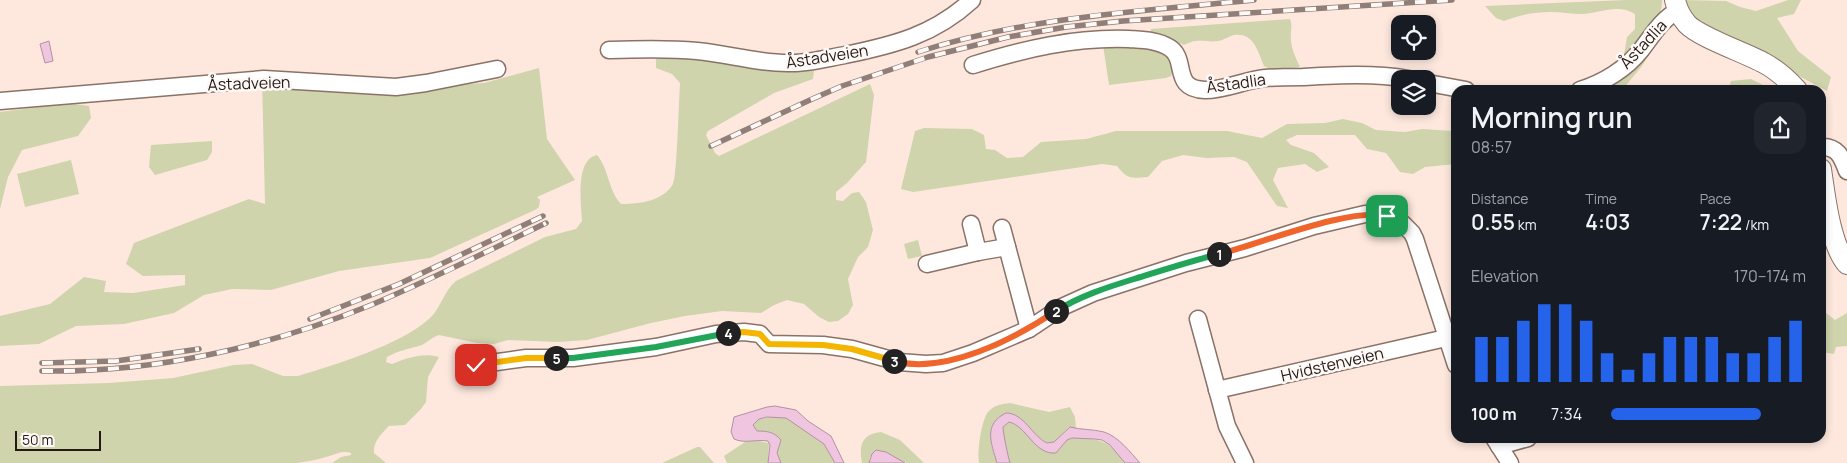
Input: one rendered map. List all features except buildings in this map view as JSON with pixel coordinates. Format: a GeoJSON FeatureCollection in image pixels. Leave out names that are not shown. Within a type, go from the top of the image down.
{"type":"FeatureCollection","features":[{"type":"Feature","properties":{"kind":"main road"},"geometry":{"type":"LineString","coordinates":[[1676,5],[1688,26],[1764,62],[1779,72],[1792,85]]}},
{"type":"Feature","properties":{"kind":"main road"},"geometry":{"type":"LineString","coordinates":[[1826,195],[1838,251],[1847,264]]}},
{"type":"Feature","properties":{"kind":"street","name":"Åstadveien"},"geometry":{"type":"LineString","coordinates":[[610,50],[664,49],[699,51],[762,62],[794,64],[896,44],[952,18],[972,0]]}},
{"type":"Feature","properties":{"kind":"street","name":"Åstadlia"},"geometry":{"type":"LineString","coordinates":[[1592,85],[1624,67],[1636,56],[1676,5]]}},
{"type":"Feature","properties":{"kind":"street","name":"Åstadlia"},"geometry":{"type":"LineString","coordinates":[[973,65],[1034,48],[1064,42],[1118,39],[1151,41],[1171,48],[1178,58],[1182,78],[1186,83],[1202,90],[1228,87],[1265,78],[1341,74],[1391,76]]}},
{"type":"Feature","properties":{"kind":"street","name":"Åstadveien"},"geometry":{"type":"LineString","coordinates":[[0,101],[264,79],[396,87],[426,84],[497,69]]}},
{"type":"Feature","properties":{"kind":"street"},"geometry":{"type":"LineString","coordinates":[[1436,84],[1451,87]]}},
{"type":"Feature","properties":{"kind":"street"},"geometry":{"type":"LineString","coordinates":[[1826,148],[1831,148],[1840,154],[1847,171]]}},
{"type":"Feature","properties":{"kind":"street"},"geometry":{"type":"LineString","coordinates":[[476,365],[526,358],[573,358],[656,347],[716,334],[744,332],[760,334],[769,344],[823,345],[852,349],[899,362],[943,363],[973,353],[1029,329],[1062,307],[1092,293],[1186,263],[1245,248],[1314,226],[1353,216],[1374,214],[1397,220],[1412,233],[1418,244],[1451,346]]}},
{"type":"Feature","properties":{"kind":"street"},"geometry":{"type":"LineString","coordinates":[[971,224],[978,252]]}},
{"type":"Feature","properties":{"kind":"street"},"geometry":{"type":"LineString","coordinates":[[1002,228],[1029,329]]}},
{"type":"Feature","properties":{"kind":"street"},"geometry":{"type":"LineString","coordinates":[[927,264],[1007,247]]}},
{"type":"Feature","properties":{"kind":"street"},"geometry":{"type":"LineString","coordinates":[[1198,319],[1227,426],[1245,463]]}},
{"type":"Feature","properties":{"kind":"street","name":"Hvidstenveien"},"geometry":{"type":"LineString","coordinates":[[1217,390],[1451,352]]}},
{"type":"Feature","properties":{"kind":"street"},"geometry":{"type":"LineString","coordinates":[[1498,443],[1510,463]]}},
{"type":"Feature","properties":{"kind":"green space"},"geometry":{"type":"Polygon","coordinates":[[[1662,0],[1659,16],[1655,24],[1624,55],[1627,37],[1635,29],[1635,14],[1629,11],[1616,9],[1582,14],[1539,13],[1504,21],[1496,18],[1485,6],[1662,0]]]}},
{"type":"Feature","properties":{"kind":"green space"},"geometry":{"type":"Polygon","coordinates":[[[1682,0],[1726,1],[1756,11],[1788,0],[1801,0],[1794,14],[1777,18],[1798,51],[1831,77],[1827,91],[1826,85],[1816,85],[1691,18],[1682,0]]]}},
{"type":"Feature","properties":{"kind":"green space"},"geometry":{"type":"Polygon","coordinates":[[[1290,19],[1292,46],[1300,67],[1274,71],[1264,66],[1251,40],[1241,35],[1219,41],[1198,41],[1184,45],[1162,35],[1151,33],[1151,29],[1290,19]]]}},
{"type":"Feature","properties":{"kind":"green space"},"geometry":{"type":"Polygon","coordinates":[[[1103,45],[1155,46],[1169,52],[1174,69],[1171,76],[1166,78],[1109,85],[1103,45]]]}},
{"type":"Feature","properties":{"kind":"green space"},"geometry":{"type":"Polygon","coordinates":[[[1655,45],[1642,66],[1626,85],[1605,85],[1655,45]]]}},
{"type":"Feature","properties":{"kind":"green space"},"geometry":{"type":"Polygon","coordinates":[[[670,52],[814,71],[813,79],[774,93],[708,131],[706,135],[715,153],[719,156],[870,84],[874,95],[866,162],[836,192],[836,200],[843,201],[852,193],[859,192],[866,202],[873,230],[868,247],[858,257],[848,279],[853,305],[848,314],[838,321],[829,322],[819,317],[804,304],[787,300],[761,313],[722,311],[685,316],[587,340],[558,342],[508,340],[494,344],[477,343],[439,335],[422,345],[387,357],[386,362],[392,364],[421,355],[439,357],[428,377],[426,402],[421,409],[405,425],[389,426],[376,442],[374,453],[386,463],[332,463],[341,457],[351,455],[351,453],[344,452],[297,463],[0,463],[0,386],[109,383],[173,378],[234,365],[252,364],[283,376],[298,376],[386,345],[418,328],[430,318],[456,281],[545,237],[576,229],[582,221],[582,173],[590,158],[597,155],[604,167],[613,192],[621,204],[643,202],[657,198],[669,190],[673,184],[677,153],[680,83],[672,74],[656,68],[656,59],[670,52]]]}},
{"type":"Feature","properties":{"kind":"green space"},"geometry":{"type":"Polygon","coordinates":[[[539,68],[547,139],[575,180],[537,197],[540,200],[539,207],[535,210],[430,258],[339,271],[271,290],[232,289],[204,295],[174,313],[124,324],[76,326],[39,344],[0,346],[0,316],[50,304],[84,277],[106,281],[104,292],[133,293],[185,285],[185,275],[143,276],[126,264],[134,243],[249,199],[265,204],[262,78],[386,88],[484,83],[539,68]]]}},
{"type":"Feature","properties":{"kind":"green space"},"geometry":{"type":"Polygon","coordinates":[[[1751,79],[1763,85],[1730,85],[1731,81],[1751,79]]]}},
{"type":"Feature","properties":{"kind":"green space"},"geometry":{"type":"Polygon","coordinates":[[[68,103],[89,106],[91,118],[78,136],[22,150],[8,177],[0,209],[0,112],[68,103]]]}},
{"type":"Feature","properties":{"kind":"green space"},"geometry":{"type":"Polygon","coordinates":[[[1343,119],[1362,123],[1376,130],[1405,132],[1422,129],[1451,131],[1451,164],[1425,167],[1413,174],[1400,172],[1386,153],[1367,149],[1355,135],[1297,135],[1286,140],[1291,145],[1314,153],[1329,167],[1317,172],[1305,164],[1278,168],[1273,180],[1288,208],[1277,206],[1247,162],[1234,157],[1206,158],[1183,155],[1162,161],[1148,177],[1138,178],[1127,176],[1117,166],[1102,164],[913,192],[901,189],[915,131],[924,128],[972,129],[984,135],[986,149],[995,150],[1007,158],[1023,157],[1041,142],[1086,139],[1116,131],[1227,131],[1262,138],[1287,124],[1325,123],[1343,119]]]}},
{"type":"Feature","properties":{"kind":"green space"},"geometry":{"type":"Polygon","coordinates":[[[212,141],[212,152],[207,160],[155,175],[149,167],[151,145],[212,141]]]}},
{"type":"Feature","properties":{"kind":"green space"},"geometry":{"type":"Polygon","coordinates":[[[71,160],[79,194],[25,207],[17,174],[71,160]]]}},
{"type":"Feature","properties":{"kind":"green space"},"geometry":{"type":"Polygon","coordinates":[[[918,240],[922,256],[908,259],[904,244],[918,240]]]}},
{"type":"Feature","properties":{"kind":"green space"},"geometry":{"type":"Polygon","coordinates":[[[1826,313],[1835,320],[1847,313],[1847,346],[1836,347],[1834,354],[1826,353],[1826,313]]]}},
{"type":"Feature","properties":{"kind":"green space"},"geometry":{"type":"Polygon","coordinates":[[[1010,403],[1049,412],[1070,407],[1075,417],[1076,429],[1069,427],[1055,442],[1047,443],[1015,415],[1009,413],[991,444],[997,463],[979,463],[980,437],[983,422],[988,412],[1001,404],[1010,403]]]}},
{"type":"Feature","properties":{"kind":"green space"},"geometry":{"type":"Polygon","coordinates":[[[778,416],[793,421],[824,444],[835,463],[781,463],[777,453],[780,444],[757,431],[753,425],[759,419],[778,416]]]}},
{"type":"Feature","properties":{"kind":"green space"},"geometry":{"type":"Polygon","coordinates":[[[1009,422],[1058,451],[1067,440],[1072,438],[1103,442],[1114,449],[1125,463],[1010,463],[1003,427],[1009,422]]]}},
{"type":"Feature","properties":{"kind":"green space"},"geometry":{"type":"Polygon","coordinates":[[[881,432],[900,440],[924,463],[903,462],[880,450],[876,450],[870,457],[869,463],[862,463],[861,446],[865,438],[874,433],[881,432]]]}},
{"type":"Feature","properties":{"kind":"green space"},"geometry":{"type":"Polygon","coordinates":[[[753,440],[769,443],[768,463],[727,463],[724,456],[745,442],[753,440]]]}},
{"type":"Feature","properties":{"kind":"green space"},"geometry":{"type":"Polygon","coordinates":[[[700,447],[714,463],[662,463],[700,447]]]}},
{"type":"Feature","properties":{"kind":"shaded area"},"geometry":{"type":"Polygon","coordinates":[[[49,41],[53,61],[45,63],[40,44],[49,41]]]}},
{"type":"Feature","properties":{"kind":"shaded area"},"geometry":{"type":"Polygon","coordinates":[[[775,406],[796,410],[808,421],[831,436],[844,463],[835,463],[824,444],[786,418],[767,417],[759,419],[753,425],[757,431],[770,432],[781,440],[777,453],[781,463],[768,463],[770,445],[768,441],[742,441],[734,439],[731,432],[734,417],[775,406]]]}},
{"type":"Feature","properties":{"kind":"shaded area"},"geometry":{"type":"Polygon","coordinates":[[[1006,413],[1018,417],[1047,443],[1054,442],[1070,427],[1104,432],[1119,441],[1140,463],[1125,463],[1110,445],[1102,440],[1095,439],[1072,438],[1067,440],[1056,453],[1048,452],[1042,450],[1021,429],[1009,422],[1003,427],[1010,463],[997,463],[991,441],[991,428],[999,417],[1006,413]]]}},
{"type":"Feature","properties":{"kind":"shaded area"},"geometry":{"type":"Polygon","coordinates":[[[876,450],[886,452],[905,463],[869,463],[872,454],[876,450]]]}},
{"type":"Feature","properties":{"kind":"railway"},"geometry":{"type":"LineString","coordinates":[[918,52],[959,40],[1042,23],[1127,12],[1254,0]]}},
{"type":"Feature","properties":{"kind":"railway"},"geometry":{"type":"LineString","coordinates":[[711,146],[842,86],[928,57],[1008,37],[1066,27],[1123,21],[1452,0]]}},
{"type":"Feature","properties":{"kind":"railway"},"geometry":{"type":"LineString","coordinates":[[310,319],[399,284],[543,216]]}},
{"type":"Feature","properties":{"kind":"railway"},"geometry":{"type":"LineString","coordinates":[[42,371],[84,370],[168,362],[251,345],[292,333],[371,305],[546,223]]}},
{"type":"Feature","properties":{"kind":"railway"},"geometry":{"type":"LineString","coordinates":[[42,363],[116,361],[199,349]]}},
{"type":"Feature","properties":{"kind":"route"},"geometry":{"type":"LineString","coordinates":[[476,365],[526,358],[573,358],[656,347],[716,334],[744,332],[760,334],[769,344],[823,345],[852,349],[899,362],[913,364],[943,363],[973,353],[1029,329],[1062,307],[1092,293],[1116,285],[1314,226],[1365,214],[1387,216]]}}]}
